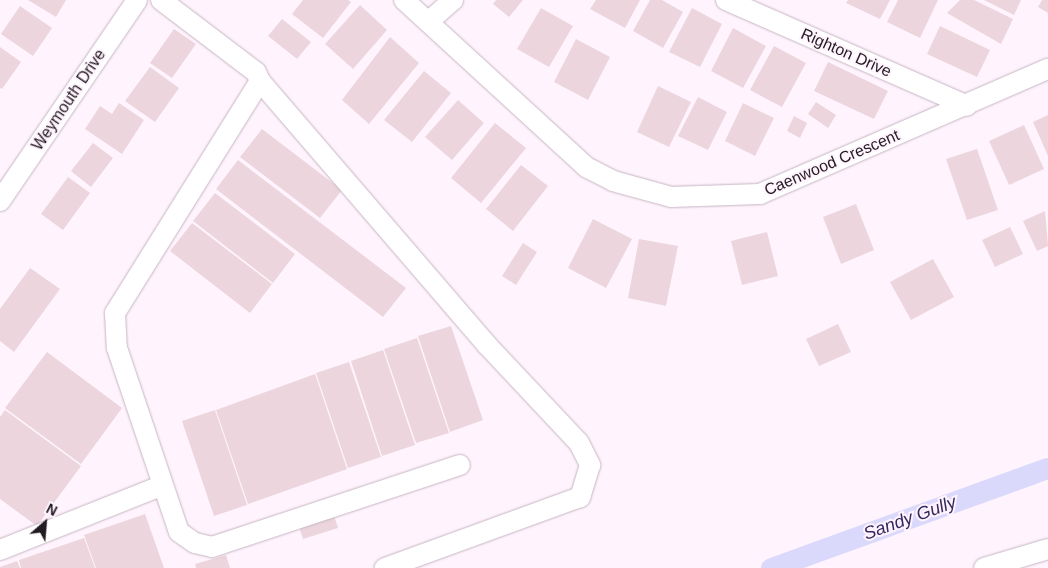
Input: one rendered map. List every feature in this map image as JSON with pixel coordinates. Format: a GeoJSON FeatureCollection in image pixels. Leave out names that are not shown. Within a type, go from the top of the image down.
{"type":"FeatureCollection","features":[{"type":"Feature","properties":{"kind":"street","name":"Weymouth Drive"},"geometry":{"type":"LineString","coordinates":[[0,201],[138,0]]}},
{"type":"Feature","properties":{"kind":"street"},"geometry":{"type":"LineString","coordinates":[[161,0],[256,72],[260,81],[487,345],[579,443],[590,464],[580,497],[385,568]]}},
{"type":"Feature","properties":{"kind":"street","name":"Caenwood Crescent"},"geometry":{"type":"LineString","coordinates":[[404,0],[586,167],[620,183],[671,197],[760,194],[967,106],[1048,69]]}},
{"type":"Feature","properties":{"kind":"street"},"geometry":{"type":"LineString","coordinates":[[429,21],[453,0]]}},
{"type":"Feature","properties":{"kind":"street","name":"Righton Drive"},"geometry":{"type":"LineString","coordinates":[[726,0],[967,106]]}},
{"type":"Feature","properties":{"kind":"street"},"geometry":{"type":"LineString","coordinates":[[260,81],[115,313],[117,348],[161,486],[179,532],[195,543],[212,547],[460,465]]}},
{"type":"Feature","properties":{"kind":"street"},"geometry":{"type":"LineString","coordinates":[[0,550],[161,486]]}},
{"type":"Feature","properties":{"kind":"street"},"geometry":{"type":"LineString","coordinates":[[984,568],[1048,549]]}},
{"type":"Feature","properties":{"kind":"building"},"geometry":{"type":"Polygon","coordinates":[[[28,0],[66,0],[56,17],[28,0]]]}},
{"type":"Feature","properties":{"kind":"building"},"geometry":{"type":"Polygon","coordinates":[[[303,0],[348,0],[351,2],[323,38],[292,14],[303,0]]]}},
{"type":"Feature","properties":{"kind":"building"},"geometry":{"type":"Polygon","coordinates":[[[496,0],[523,0],[509,17],[493,4],[496,0]]]}},
{"type":"Feature","properties":{"kind":"building"},"geometry":{"type":"Polygon","coordinates":[[[596,0],[640,0],[625,28],[590,9],[596,0]]]}},
{"type":"Feature","properties":{"kind":"building"},"geometry":{"type":"Polygon","coordinates":[[[650,0],[662,0],[683,12],[663,48],[633,31],[650,0]]]}},
{"type":"Feature","properties":{"kind":"building"},"geometry":{"type":"Polygon","coordinates":[[[848,0],[890,0],[880,19],[846,3],[848,0]]]}},
{"type":"Feature","properties":{"kind":"building"},"geometry":{"type":"Polygon","coordinates":[[[898,0],[938,0],[920,38],[887,22],[898,0]]]}},
{"type":"Feature","properties":{"kind":"building"},"geometry":{"type":"Polygon","coordinates":[[[960,0],[974,0],[1013,19],[1001,44],[947,13],[960,0]]]}},
{"type":"Feature","properties":{"kind":"building"},"geometry":{"type":"Polygon","coordinates":[[[984,0],[1021,0],[1014,15],[984,0]]]}},
{"type":"Feature","properties":{"kind":"building"},"geometry":{"type":"Polygon","coordinates":[[[1042,0],[1048,0],[1048,13],[1038,7],[1042,0]]]}},
{"type":"Feature","properties":{"kind":"building"},"geometry":{"type":"Polygon","coordinates":[[[360,5],[387,30],[353,69],[325,44],[360,5]]]}},
{"type":"Feature","properties":{"kind":"building"},"geometry":{"type":"Polygon","coordinates":[[[20,6],[52,28],[33,56],[1,34],[20,6]]]}},
{"type":"Feature","properties":{"kind":"building"},"geometry":{"type":"Polygon","coordinates":[[[541,8],[573,26],[549,67],[517,49],[541,8]]]}},
{"type":"Feature","properties":{"kind":"building"},"geometry":{"type":"Polygon","coordinates":[[[692,8],[722,24],[700,67],[669,52],[692,8]]]}},
{"type":"Feature","properties":{"kind":"building"},"geometry":{"type":"Polygon","coordinates":[[[282,19],[311,42],[297,59],[268,36],[282,19]]]}},
{"type":"Feature","properties":{"kind":"building"},"geometry":{"type":"Polygon","coordinates":[[[940,26],[990,50],[977,77],[927,54],[940,26]]]}},
{"type":"Feature","properties":{"kind":"building"},"geometry":{"type":"Polygon","coordinates":[[[733,28],[766,46],[743,88],[711,71],[733,28]]]}},
{"type":"Feature","properties":{"kind":"building"},"geometry":{"type":"Polygon","coordinates":[[[174,29],[196,44],[172,78],[150,63],[174,29]]]}},
{"type":"Feature","properties":{"kind":"building"},"geometry":{"type":"Polygon","coordinates":[[[390,37],[419,63],[369,124],[342,100],[390,37]]]}},
{"type":"Feature","properties":{"kind":"building"},"geometry":{"type":"Polygon","coordinates":[[[576,39],[610,57],[588,100],[554,82],[576,39]]]}},
{"type":"Feature","properties":{"kind":"building"},"geometry":{"type":"Polygon","coordinates":[[[774,46],[806,63],[782,107],[750,90],[774,46]]]}},
{"type":"Feature","properties":{"kind":"building"},"geometry":{"type":"Polygon","coordinates":[[[0,47],[21,62],[2,89],[0,88],[0,47]]]}},
{"type":"Feature","properties":{"kind":"building"},"geometry":{"type":"Polygon","coordinates":[[[828,62],[888,91],[874,119],[814,91],[828,62]]]}},
{"type":"Feature","properties":{"kind":"building"},"geometry":{"type":"Polygon","coordinates":[[[150,67],[179,88],[155,122],[125,101],[150,67]]]}},
{"type":"Feature","properties":{"kind":"building"},"geometry":{"type":"Polygon","coordinates":[[[424,71],[451,93],[412,142],[384,120],[424,71]]]}},
{"type":"Feature","properties":{"kind":"building"},"geometry":{"type":"Polygon","coordinates":[[[658,86],[691,102],[669,147],[637,132],[658,86]]]}},
{"type":"Feature","properties":{"kind":"building"},"geometry":{"type":"Polygon","coordinates":[[[698,97],[727,112],[708,150],[678,136],[698,97]]]}},
{"type":"Feature","properties":{"kind":"building"},"geometry":{"type":"Polygon","coordinates":[[[458,100],[484,123],[452,160],[425,137],[458,100]]]}},
{"type":"Feature","properties":{"kind":"building"},"geometry":{"type":"Polygon","coordinates":[[[816,102],[836,115],[828,128],[808,114],[816,102]]]}},
{"type":"Feature","properties":{"kind":"building"},"geometry":{"type":"Polygon","coordinates":[[[119,103],[144,120],[122,154],[85,129],[100,106],[112,114],[119,103]]]}},
{"type":"Feature","properties":{"kind":"building"},"geometry":{"type":"Polygon","coordinates":[[[743,103],[774,118],[755,156],[725,141],[743,103]]]}},
{"type":"Feature","properties":{"kind":"building"},"geometry":{"type":"Polygon","coordinates":[[[1048,115],[1048,156],[1033,122],[1048,115]]]}},
{"type":"Feature","properties":{"kind":"building"},"geometry":{"type":"Polygon","coordinates":[[[794,116],[807,123],[800,138],[787,131],[794,116]]]}},
{"type":"Feature","properties":{"kind":"building"},"geometry":{"type":"Polygon","coordinates":[[[495,123],[526,148],[481,203],[451,178],[495,123]]]}},
{"type":"Feature","properties":{"kind":"building"},"geometry":{"type":"Polygon","coordinates":[[[1024,125],[1044,169],[1009,185],[989,141],[1024,125]]]}},
{"type":"Feature","properties":{"kind":"building"},"geometry":{"type":"Polygon","coordinates":[[[262,129],[342,190],[320,218],[240,157],[262,129]]]}},
{"type":"Feature","properties":{"kind":"building"},"geometry":{"type":"Polygon","coordinates":[[[93,143],[113,158],[91,187],[71,171],[93,143]]]}},
{"type":"Feature","properties":{"kind":"building"},"geometry":{"type":"Polygon","coordinates":[[[977,149],[998,210],[967,220],[946,159],[977,149]]]}},
{"type":"Feature","properties":{"kind":"building"},"geometry":{"type":"Polygon","coordinates":[[[238,160],[406,288],[383,317],[216,189],[238,160]]]}},
{"type":"Feature","properties":{"kind":"building"},"geometry":{"type":"Polygon","coordinates":[[[521,165],[548,186],[513,231],[486,209],[521,165]]]}},
{"type":"Feature","properties":{"kind":"building"},"geometry":{"type":"Polygon","coordinates":[[[68,177],[90,193],[63,230],[41,214],[68,177]]]}},
{"type":"Feature","properties":{"kind":"building"},"geometry":{"type":"Polygon","coordinates":[[[215,193],[295,254],[273,283],[193,221],[215,193]]]}},
{"type":"Feature","properties":{"kind":"building"},"geometry":{"type":"Polygon","coordinates":[[[856,204],[874,250],[841,264],[823,217],[856,204]]]}},
{"type":"Feature","properties":{"kind":"building"},"geometry":{"type":"Polygon","coordinates":[[[1045,211],[1048,246],[1037,251],[1023,221],[1045,211]]]}},
{"type":"Feature","properties":{"kind":"building"},"geometry":{"type":"Polygon","coordinates":[[[593,219],[632,239],[606,288],[568,268],[593,219]]]}},
{"type":"Feature","properties":{"kind":"building"},"geometry":{"type":"Polygon","coordinates":[[[192,223],[272,284],[250,313],[170,251],[192,223]]]}},
{"type":"Feature","properties":{"kind":"building"},"geometry":{"type":"Polygon","coordinates":[[[1010,227],[1023,254],[995,267],[982,240],[1010,227]]]}},
{"type":"Feature","properties":{"kind":"building"},"geometry":{"type":"Polygon","coordinates":[[[767,232],[778,276],[742,285],[731,241],[767,232]]]}},
{"type":"Feature","properties":{"kind":"building"},"geometry":{"type":"Polygon","coordinates":[[[639,239],[678,246],[666,306],[628,298],[639,239]]]}},
{"type":"Feature","properties":{"kind":"building"},"geometry":{"type":"Polygon","coordinates":[[[523,243],[537,252],[516,285],[502,276],[523,243]]]}},
{"type":"Feature","properties":{"kind":"building"},"geometry":{"type":"Polygon","coordinates":[[[933,259],[954,297],[911,320],[890,282],[933,259]]]}},
{"type":"Feature","properties":{"kind":"building"},"geometry":{"type":"Polygon","coordinates":[[[30,268],[60,289],[14,352],[0,341],[0,309],[30,268]]]}},
{"type":"Feature","properties":{"kind":"building"},"geometry":{"type":"Polygon","coordinates":[[[838,324],[851,352],[819,366],[806,339],[838,324]]]}},
{"type":"Feature","properties":{"kind":"building"},"geometry":{"type":"Polygon","coordinates":[[[451,326],[483,420],[450,432],[418,336],[451,326]]]}},
{"type":"Feature","properties":{"kind":"building"},"geometry":{"type":"Polygon","coordinates":[[[417,338],[449,433],[416,443],[384,349],[417,338]]]}},
{"type":"Feature","properties":{"kind":"building"},"geometry":{"type":"Polygon","coordinates":[[[383,350],[415,445],[382,456],[351,361],[383,350]]]}},
{"type":"Feature","properties":{"kind":"building"},"geometry":{"type":"Polygon","coordinates":[[[47,352],[122,408],[81,464],[5,408],[47,352]]]}},
{"type":"Feature","properties":{"kind":"building"},"geometry":{"type":"Polygon","coordinates":[[[349,362],[381,457],[348,468],[316,373],[349,362]]]}},
{"type":"Feature","properties":{"kind":"building"},"geometry":{"type":"Polygon","coordinates":[[[315,374],[347,469],[248,504],[216,410],[315,374]]]}},
{"type":"Feature","properties":{"kind":"building"},"geometry":{"type":"Polygon","coordinates":[[[5,410],[81,466],[37,526],[0,499],[0,417],[5,410]]]}},
{"type":"Feature","properties":{"kind":"building"},"geometry":{"type":"Polygon","coordinates":[[[215,410],[247,505],[214,516],[182,421],[215,410]]]}},
{"type":"Feature","properties":{"kind":"building"},"geometry":{"type":"Polygon","coordinates":[[[333,512],[338,528],[303,539],[298,523],[333,512]]]}},
{"type":"Feature","properties":{"kind":"building"},"geometry":{"type":"Polygon","coordinates":[[[145,514],[164,568],[96,568],[84,535],[145,514]]]}},
{"type":"Feature","properties":{"kind":"building"},"geometry":{"type":"Polygon","coordinates":[[[84,538],[95,568],[21,568],[19,560],[84,538]]]}},
{"type":"Feature","properties":{"kind":"building"},"geometry":{"type":"Polygon","coordinates":[[[226,555],[230,568],[196,568],[195,564],[226,555]]]}},
{"type":"Feature","properties":{"kind":"building"},"geometry":{"type":"Polygon","coordinates":[[[17,561],[20,568],[0,568],[0,567],[17,561]]]}},
{"type":"Feature","properties":{"kind":"waterway","name":"Sandy Gully"},"geometry":{"type":"LineString","coordinates":[[771,568],[1048,468]]}}]}
